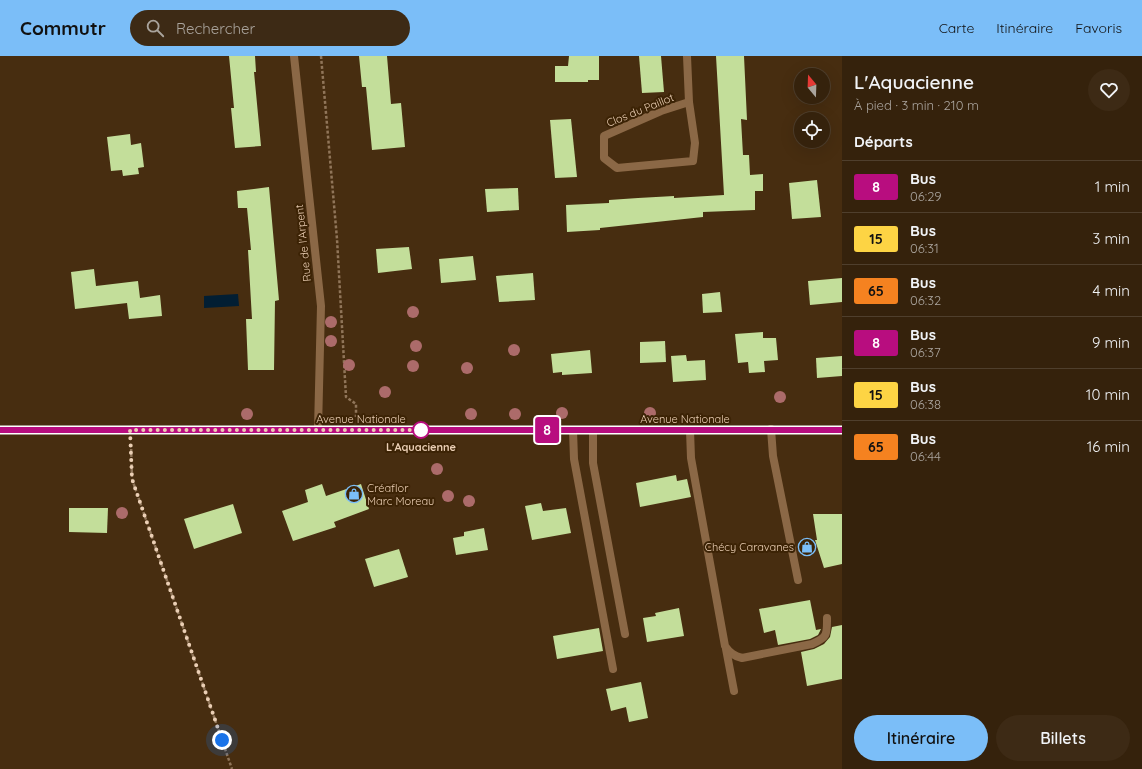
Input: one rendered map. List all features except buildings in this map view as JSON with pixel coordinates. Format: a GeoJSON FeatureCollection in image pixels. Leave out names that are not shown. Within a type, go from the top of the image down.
{"type":"FeatureCollection","features":[{"type":"Feature","properties":{"kind":"main road","name":"Avenue Nationale"},"geometry":{"type":"LineString","coordinates":[[0,430],[842,430]]}},
{"type":"Feature","properties":{"kind":"street","name":"Rue de l'Arpent"},"geometry":{"type":"LineString","coordinates":[[294,56],[321,306],[318,429]]}},
{"type":"Feature","properties":{"kind":"street","name":"Clos du Paillot"},"geometry":{"type":"LineString","coordinates":[[687,56],[689,102],[695,143],[693,161],[617,168],[604,158],[604,136],[661,111],[689,102]]}},
{"type":"Feature","properties":{"kind":"street"},"geometry":{"type":"LineString","coordinates":[[771,429],[772,456],[798,580]]}},
{"type":"Feature","properties":{"kind":"street"},"geometry":{"type":"LineString","coordinates":[[573,430],[574,459],[613,669]]}},
{"type":"Feature","properties":{"kind":"street"},"geometry":{"type":"LineString","coordinates":[[592,430],[593,463],[625,634]]}},
{"type":"Feature","properties":{"kind":"street"},"geometry":{"type":"LineString","coordinates":[[690,430],[691,458],[734,691]]}},
{"type":"Feature","properties":{"kind":"street"},"geometry":{"type":"LineString","coordinates":[[725,646],[735,657],[742,658],[812,644],[822,640],[827,634],[827,618]]}},
{"type":"Feature","properties":{"kind":"path"},"geometry":{"type":"LineString","coordinates":[[321,56],[337,240],[346,397],[356,404],[356,419]]}},
{"type":"Feature","properties":{"kind":"path"},"geometry":{"type":"LineString","coordinates":[[130,430],[132,479],[232,769]]}},
{"type":"Feature","properties":{"kind":"water"},"geometry":{"type":"Polygon","coordinates":[[[238,294],[239,306],[204,308],[204,296],[238,294]]]}},
{"type":"Feature","properties":{"kind":"bus line","name":"8"},"geometry":{"type":"LineString","coordinates":[[0,430],[842,430]]}},
{"type":"Feature","properties":{"kind":"place","name":"L'Aquacienne"},"geometry":{"type":"Point","coordinates":[421,430]}},
{"type":"Feature","properties":{"kind":"place","name":"Créaflor Marc Moreau"},"geometry":{"type":"Point","coordinates":[354,494]}},
{"type":"Feature","properties":{"kind":"place","name":"Chécy Caravanes"},"geometry":{"type":"Point","coordinates":[807,547]}},
{"type":"Feature","properties":{"kind":"route"},"geometry":{"type":"LineString","coordinates":[[222,740],[132,479],[130,430],[421,430]]}}]}
